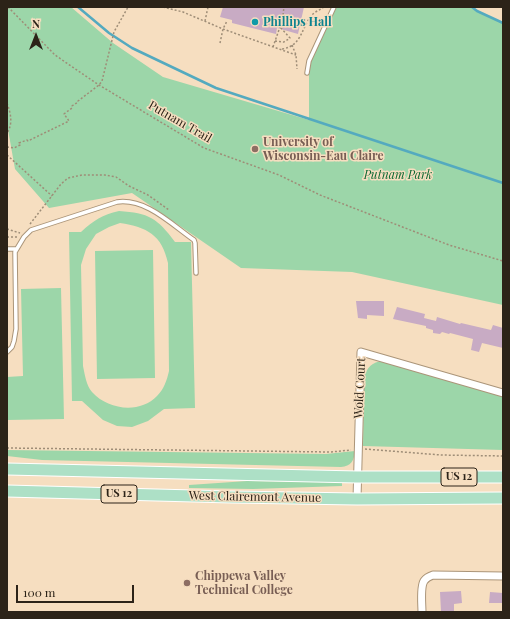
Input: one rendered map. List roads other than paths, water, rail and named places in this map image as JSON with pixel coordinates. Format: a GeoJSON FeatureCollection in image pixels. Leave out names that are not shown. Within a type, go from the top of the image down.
{"type":"FeatureCollection","features":[{"type":"Feature","properties":{"kind":"main road","name":"West Clairemont Avenue"},"geometry":{"type":"LineString","coordinates":[[7,469],[357,477],[503,477]]}},
{"type":"Feature","properties":{"kind":"main road","name":"West Clairemont Avenue"},"geometry":{"type":"LineString","coordinates":[[7,491],[356,499],[503,498]]}},
{"type":"Feature","properties":{"kind":"street","name":"Wold Court"},"geometry":{"type":"LineString","coordinates":[[356,499],[361,352],[503,392]]}},
{"type":"Feature","properties":{"kind":"street"},"geometry":{"type":"LineString","coordinates":[[422,612],[423,586],[427,577],[433,575],[503,576]]}},
{"type":"Feature","properties":{"kind":"lane"},"geometry":{"type":"LineString","coordinates":[[307,73],[309,61],[334,7]]}},
{"type":"Feature","properties":{"kind":"lane"},"geometry":{"type":"LineString","coordinates":[[7,352],[12,347],[16,329],[14,256],[16,249],[24,235],[31,230],[108,204],[124,201],[136,203],[153,211],[194,240],[196,273]]}},
{"type":"Feature","properties":{"kind":"lane"},"geometry":{"type":"LineString","coordinates":[[7,249],[16,249]]}},
{"type":"Feature","properties":{"kind":"waterway"},"geometry":{"type":"LineString","coordinates":[[78,7],[109,33],[132,48],[216,88],[503,183]]}},
{"type":"Feature","properties":{"kind":"waterway"},"geometry":{"type":"LineString","coordinates":[[472,7],[477,11],[503,23]]}},
{"type":"Feature","properties":{"kind":"place","name":"Phillips Hall"},"geometry":{"type":"Point","coordinates":[255,22]}},
{"type":"Feature","properties":{"kind":"place","name":"University of Wisconsin-Eau Claire"},"geometry":{"type":"Point","coordinates":[255,149]}},
{"type":"Feature","properties":{"kind":"place","name":"Chippewa Valley Technical College"},"geometry":{"type":"Point","coordinates":[187,583]}},
{"type":"Feature","properties":{"kind":"park label","name":"Putnam Park"},"geometry":{"type":"Point","coordinates":[398,175]}}]}
